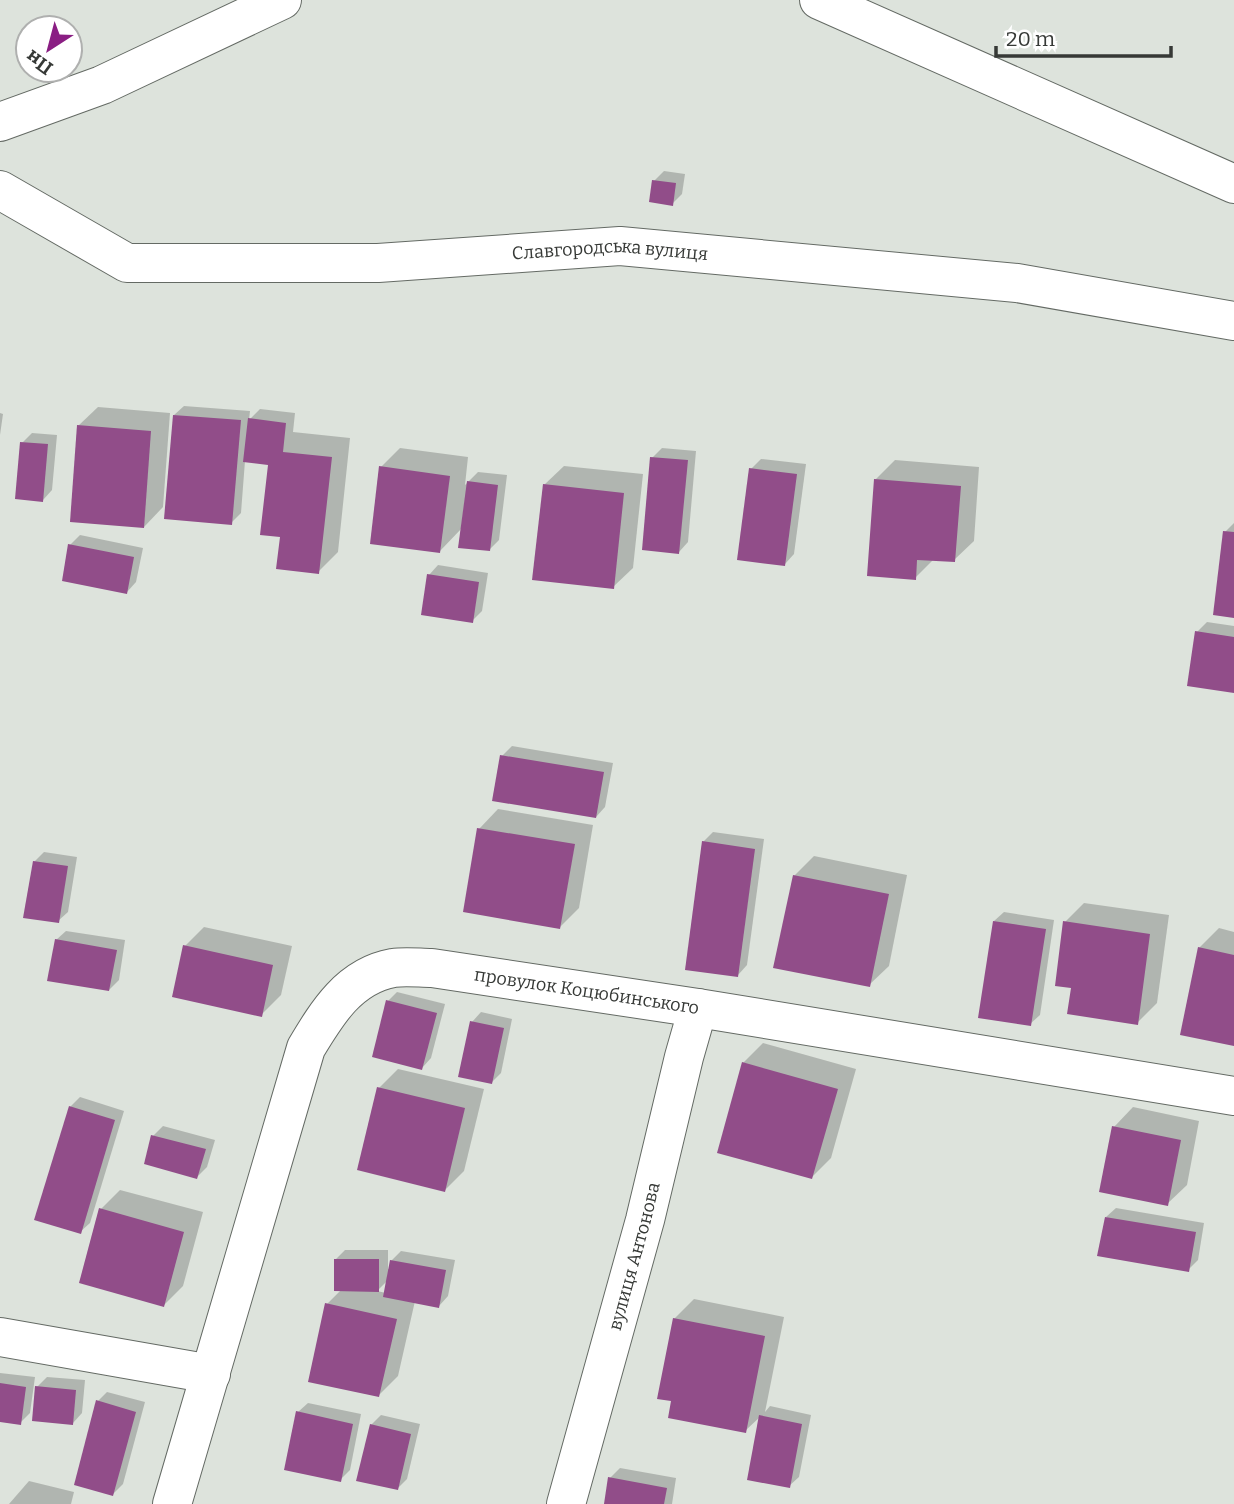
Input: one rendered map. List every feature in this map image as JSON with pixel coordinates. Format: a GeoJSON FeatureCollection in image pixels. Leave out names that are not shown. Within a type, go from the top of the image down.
{"type":"FeatureCollection","features":[{"type":"Feature","properties":{"kind":"street"},"geometry":{"type":"LineString","coordinates":[[0,122],[102,85],[282,0]]}},
{"type":"Feature","properties":{"kind":"street"},"geometry":{"type":"LineString","coordinates":[[819,0],[1234,184]]}},
{"type":"Feature","properties":{"kind":"street","name":"Славгородська вулиця"},"geometry":{"type":"LineString","coordinates":[[0,190],[127,263],[378,263],[621,246],[1017,283],[1234,321]]}},
{"type":"Feature","properties":{"kind":"street","name":"провулок Коцюбинського"},"geometry":{"type":"LineString","coordinates":[[172,1504],[306,1048],[332,1006],[350,988],[370,975],[394,968],[432,968],[698,1008],[1234,1096]]}},
{"type":"Feature","properties":{"kind":"street","name":"вулиця Антонова"},"geometry":{"type":"LineString","coordinates":[[566,1504],[645,1220],[698,1008]]}},
{"type":"Feature","properties":{"kind":"street"},"geometry":{"type":"LineString","coordinates":[[0,1337],[211,1374]]}},
{"type":"Feature","properties":{"kind":"building"},"geometry":{"type":"Polygon","coordinates":[[[652,180],[676,183],[673,206],[649,202],[652,180]]]}},
{"type":"Feature","properties":{"kind":"building"},"geometry":{"type":"Polygon","coordinates":[[[173,415],[241,420],[232,525],[164,519],[173,415]]]}},
{"type":"Feature","properties":{"kind":"building"},"geometry":{"type":"Polygon","coordinates":[[[248,418],[286,423],[283,452],[332,457],[319,574],[276,569],[280,537],[260,535],[268,465],[243,462],[248,418]]]}},
{"type":"Feature","properties":{"kind":"building"},"geometry":{"type":"Polygon","coordinates":[[[77,425],[151,431],[144,528],[70,522],[77,425]]]}},
{"type":"Feature","properties":{"kind":"building"},"geometry":{"type":"Polygon","coordinates":[[[20,442],[48,444],[43,502],[15,499],[20,442]]]}},
{"type":"Feature","properties":{"kind":"building"},"geometry":{"type":"Polygon","coordinates":[[[650,457],[688,460],[679,554],[642,550],[650,457]]]}},
{"type":"Feature","properties":{"kind":"building"},"geometry":{"type":"Polygon","coordinates":[[[379,466],[450,476],[440,553],[370,544],[379,466]]]}},
{"type":"Feature","properties":{"kind":"building"},"geometry":{"type":"Polygon","coordinates":[[[749,468],[797,474],[785,566],[737,560],[749,468]]]}},
{"type":"Feature","properties":{"kind":"building"},"geometry":{"type":"Polygon","coordinates":[[[874,479],[961,486],[955,562],[917,560],[916,580],[867,576],[874,479]]]}},
{"type":"Feature","properties":{"kind":"building"},"geometry":{"type":"Polygon","coordinates":[[[467,481],[498,485],[490,551],[458,548],[467,481]]]}},
{"type":"Feature","properties":{"kind":"building"},"geometry":{"type":"Polygon","coordinates":[[[543,484],[624,493],[614,589],[532,580],[543,484]]]}},
{"type":"Feature","properties":{"kind":"building"},"geometry":{"type":"Polygon","coordinates":[[[1223,531],[1234,532],[1234,618],[1213,615],[1223,531]]]}},
{"type":"Feature","properties":{"kind":"building"},"geometry":{"type":"Polygon","coordinates":[[[68,544],[134,557],[127,594],[62,581],[68,544]]]}},
{"type":"Feature","properties":{"kind":"building"},"geometry":{"type":"Polygon","coordinates":[[[427,574],[479,582],[473,623],[421,615],[427,574]]]}},
{"type":"Feature","properties":{"kind":"building"},"geometry":{"type":"Polygon","coordinates":[[[1195,631],[1234,637],[1234,693],[1187,686],[1195,631]]]}},
{"type":"Feature","properties":{"kind":"building"},"geometry":{"type":"Polygon","coordinates":[[[500,755],[604,772],[596,818],[492,801],[500,755]]]}},
{"type":"Feature","properties":{"kind":"building"},"geometry":{"type":"Polygon","coordinates":[[[477,828],[575,844],[560,929],[463,912],[477,828]]]}},
{"type":"Feature","properties":{"kind":"building"},"geometry":{"type":"Polygon","coordinates":[[[702,841],[755,849],[738,977],[685,970],[702,841]]]}},
{"type":"Feature","properties":{"kind":"building"},"geometry":{"type":"Polygon","coordinates":[[[33,861],[68,866],[59,923],[23,918],[33,861]]]}},
{"type":"Feature","properties":{"kind":"building"},"geometry":{"type":"Polygon","coordinates":[[[793,875],[889,894],[870,987],[773,968],[793,875]]]}},
{"type":"Feature","properties":{"kind":"building"},"geometry":{"type":"Polygon","coordinates":[[[993,921],[1046,929],[1031,1026],[978,1018],[993,921]]]}},
{"type":"Feature","properties":{"kind":"building"},"geometry":{"type":"Polygon","coordinates":[[[1063,921],[1150,934],[1138,1025],[1067,1014],[1071,988],[1055,986],[1063,921]]]}},
{"type":"Feature","properties":{"kind":"building"},"geometry":{"type":"Polygon","coordinates":[[[55,939],[117,950],[109,991],[47,981],[55,939]]]}},
{"type":"Feature","properties":{"kind":"building"},"geometry":{"type":"Polygon","coordinates":[[[183,945],[273,965],[262,1017],[172,997],[183,945]]]}},
{"type":"Feature","properties":{"kind":"building"},"geometry":{"type":"Polygon","coordinates":[[[1198,947],[1234,955],[1234,1046],[1180,1035],[1198,947]]]}},
{"type":"Feature","properties":{"kind":"building"},"geometry":{"type":"Polygon","coordinates":[[[386,1000],[437,1013],[422,1070],[372,1057],[386,1000]]]}},
{"type":"Feature","properties":{"kind":"building"},"geometry":{"type":"Polygon","coordinates":[[[470,1021],[504,1028],[492,1084],[458,1077],[470,1021]]]}},
{"type":"Feature","properties":{"kind":"building"},"geometry":{"type":"Polygon","coordinates":[[[742,1062],[838,1089],[812,1179],[717,1153],[742,1062]]]}},
{"type":"Feature","properties":{"kind":"building"},"geometry":{"type":"Polygon","coordinates":[[[377,1087],[465,1108],[445,1192],[357,1170],[377,1087]]]}},
{"type":"Feature","properties":{"kind":"building"},"geometry":{"type":"Polygon","coordinates":[[[69,1106],[115,1120],[81,1234],[34,1220],[69,1106]]]}},
{"type":"Feature","properties":{"kind":"building"},"geometry":{"type":"Polygon","coordinates":[[[1112,1126],[1181,1140],[1168,1206],[1099,1192],[1112,1126]]]}},
{"type":"Feature","properties":{"kind":"building"},"geometry":{"type":"Polygon","coordinates":[[[151,1135],[206,1149],[197,1179],[144,1164],[151,1135]]]}},
{"type":"Feature","properties":{"kind":"building"},"geometry":{"type":"Polygon","coordinates":[[[99,1208],[184,1232],[164,1307],[79,1283],[99,1208]]]}},
{"type":"Feature","properties":{"kind":"building"},"geometry":{"type":"Polygon","coordinates":[[[1105,1217],[1196,1232],[1189,1272],[1097,1256],[1105,1217]]]}},
{"type":"Feature","properties":{"kind":"building"},"geometry":{"type":"Polygon","coordinates":[[[334,1259],[379,1259],[379,1292],[334,1291],[334,1259]]]}},
{"type":"Feature","properties":{"kind":"building"},"geometry":{"type":"Polygon","coordinates":[[[390,1260],[446,1270],[439,1308],[383,1297],[390,1260]]]}},
{"type":"Feature","properties":{"kind":"building"},"geometry":{"type":"Polygon","coordinates":[[[325,1303],[397,1319],[379,1397],[308,1382],[325,1303]]]}},
{"type":"Feature","properties":{"kind":"building"},"geometry":{"type":"Polygon","coordinates":[[[673,1318],[765,1336],[746,1433],[668,1418],[671,1401],[657,1399],[673,1318]]]}},
{"type":"Feature","properties":{"kind":"building"},"geometry":{"type":"Polygon","coordinates":[[[0,1383],[26,1387],[21,1425],[0,1422],[0,1383]]]}},
{"type":"Feature","properties":{"kind":"building"},"geometry":{"type":"Polygon","coordinates":[[[35,1386],[76,1390],[73,1425],[32,1421],[35,1386]]]}},
{"type":"Feature","properties":{"kind":"building"},"geometry":{"type":"Polygon","coordinates":[[[96,1400],[136,1412],[113,1496],[74,1485],[96,1400]]]}},
{"type":"Feature","properties":{"kind":"building"},"geometry":{"type":"Polygon","coordinates":[[[296,1411],[353,1424],[341,1482],[284,1470],[296,1411]]]}},
{"type":"Feature","properties":{"kind":"building"},"geometry":{"type":"Polygon","coordinates":[[[759,1415],[802,1424],[790,1488],[747,1480],[759,1415]]]}},
{"type":"Feature","properties":{"kind":"building"},"geometry":{"type":"Polygon","coordinates":[[[370,1424],[411,1434],[398,1490],[356,1481],[370,1424]]]}},
{"type":"Feature","properties":{"kind":"building"},"geometry":{"type":"Polygon","coordinates":[[[608,1477],[667,1488],[664,1504],[604,1504],[608,1477]]]}}]}
